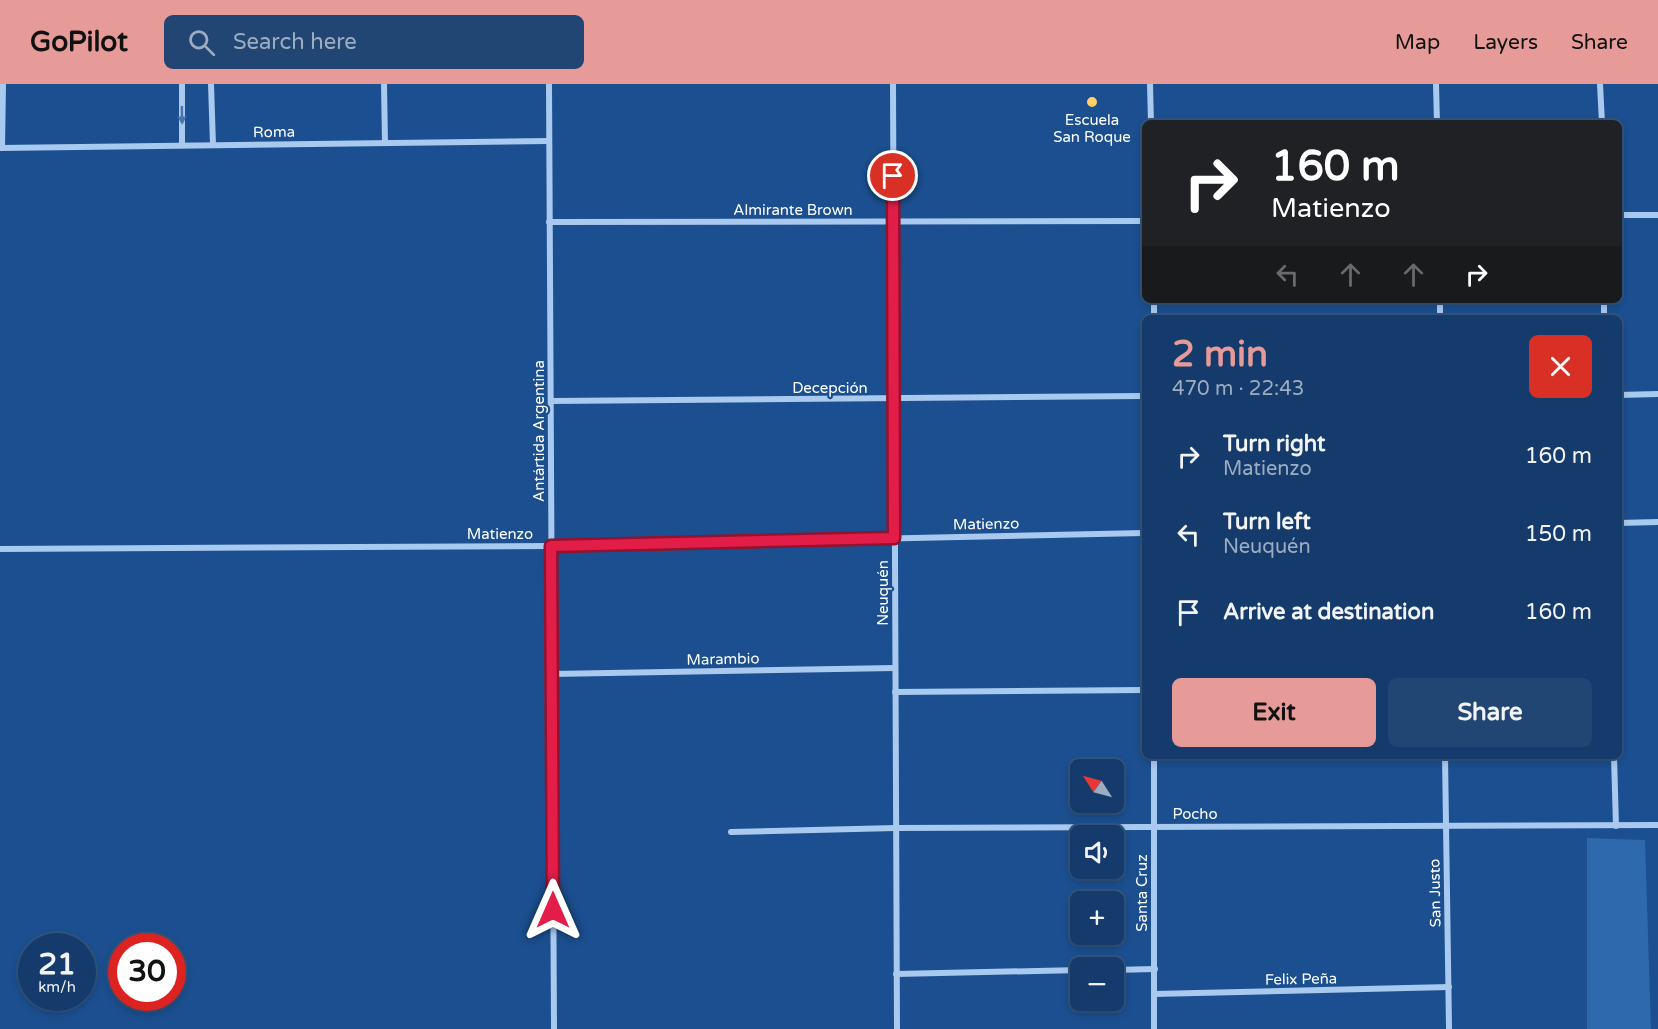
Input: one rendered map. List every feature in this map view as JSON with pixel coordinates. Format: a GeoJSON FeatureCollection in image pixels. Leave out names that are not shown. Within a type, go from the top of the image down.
{"type":"FeatureCollection","features":[{"type":"Feature","properties":{"kind":"street"},"geometry":{"type":"LineString","coordinates":[[1,148],[3,84]]}},
{"type":"Feature","properties":{"kind":"street"},"geometry":{"type":"LineString","coordinates":[[182,84],[182,145]]}},
{"type":"Feature","properties":{"kind":"street"},"geometry":{"type":"LineString","coordinates":[[211,84],[213,145]]}},
{"type":"Feature","properties":{"kind":"street"},"geometry":{"type":"LineString","coordinates":[[384,84],[385,143]]}},
{"type":"Feature","properties":{"kind":"street","name":"Antártida Argentina"},"geometry":{"type":"LineString","coordinates":[[549,84],[554,1029]]}},
{"type":"Feature","properties":{"kind":"street","name":"Neuquén"},"geometry":{"type":"LineString","coordinates":[[893,84],[897,1029]]}},
{"type":"Feature","properties":{"kind":"street"},"geometry":{"type":"LineString","coordinates":[[1150,84],[1151,120]]}},
{"type":"Feature","properties":{"kind":"street"},"geometry":{"type":"LineString","coordinates":[[1436,84],[1437,120]]}},
{"type":"Feature","properties":{"kind":"street"},"geometry":{"type":"LineString","coordinates":[[1600,84],[1602,120]]}},
{"type":"Feature","properties":{"kind":"street","name":"Roma"},"geometry":{"type":"LineString","coordinates":[[1,148],[549,141]]}},
{"type":"Feature","properties":{"kind":"street"},"geometry":{"type":"LineString","coordinates":[[1622,215],[1658,215]]}},
{"type":"Feature","properties":{"kind":"street","name":"Almirante Brown"},"geometry":{"type":"LineString","coordinates":[[549,222],[1142,221]]}},
{"type":"Feature","properties":{"kind":"street"},"geometry":{"type":"LineString","coordinates":[[1622,395],[1658,394]]}},
{"type":"Feature","properties":{"kind":"street","name":"Decepción"},"geometry":{"type":"LineString","coordinates":[[551,401],[1142,396]]}},
{"type":"Feature","properties":{"kind":"street"},"geometry":{"type":"LineString","coordinates":[[1622,523],[1658,522]]}},
{"type":"Feature","properties":{"kind":"street","name":"Matienzo"},"geometry":{"type":"LineString","coordinates":[[0,549],[551,546],[1142,533]]}},
{"type":"Feature","properties":{"kind":"street","name":"Marambio"},"geometry":{"type":"LineString","coordinates":[[552,674],[895,668]]}},
{"type":"Feature","properties":{"kind":"street"},"geometry":{"type":"LineString","coordinates":[[895,692],[1142,690]]}},
{"type":"Feature","properties":{"kind":"street","name":"Santa Cruz"},"geometry":{"type":"LineString","coordinates":[[1154,759],[1154,1029]]}},
{"type":"Feature","properties":{"kind":"street","name":"San Justo"},"geometry":{"type":"LineString","coordinates":[[1445,759],[1449,1029]]}},
{"type":"Feature","properties":{"kind":"street"},"geometry":{"type":"LineString","coordinates":[[1614,759],[1616,826]]}},
{"type":"Feature","properties":{"kind":"street","name":"Pocho"},"geometry":{"type":"LineString","coordinates":[[731,832],[896,828],[1658,825]]}},
{"type":"Feature","properties":{"kind":"street"},"geometry":{"type":"LineString","coordinates":[[1124,970],[1155,969]]}},
{"type":"Feature","properties":{"kind":"street"},"geometry":{"type":"LineString","coordinates":[[896,974],[1070,970]]}},
{"type":"Feature","properties":{"kind":"street","name":"Felix Peña"},"geometry":{"type":"LineString","coordinates":[[1154,994],[1449,987]]}},
{"type":"Feature","properties":{"kind":"shaded area"},"geometry":{"type":"Polygon","coordinates":[[[1587,838],[1645,840],[1651,1029],[1587,1029],[1587,838]]]}},
{"type":"Feature","properties":{"kind":"place","name":"Escuela San Roque"},"geometry":{"type":"Point","coordinates":[1092,102]}},
{"type":"Feature","properties":{"kind":"route"},"geometry":{"type":"LineString","coordinates":[[553,910],[551,546],[894,538],[893,176]]}}]}
